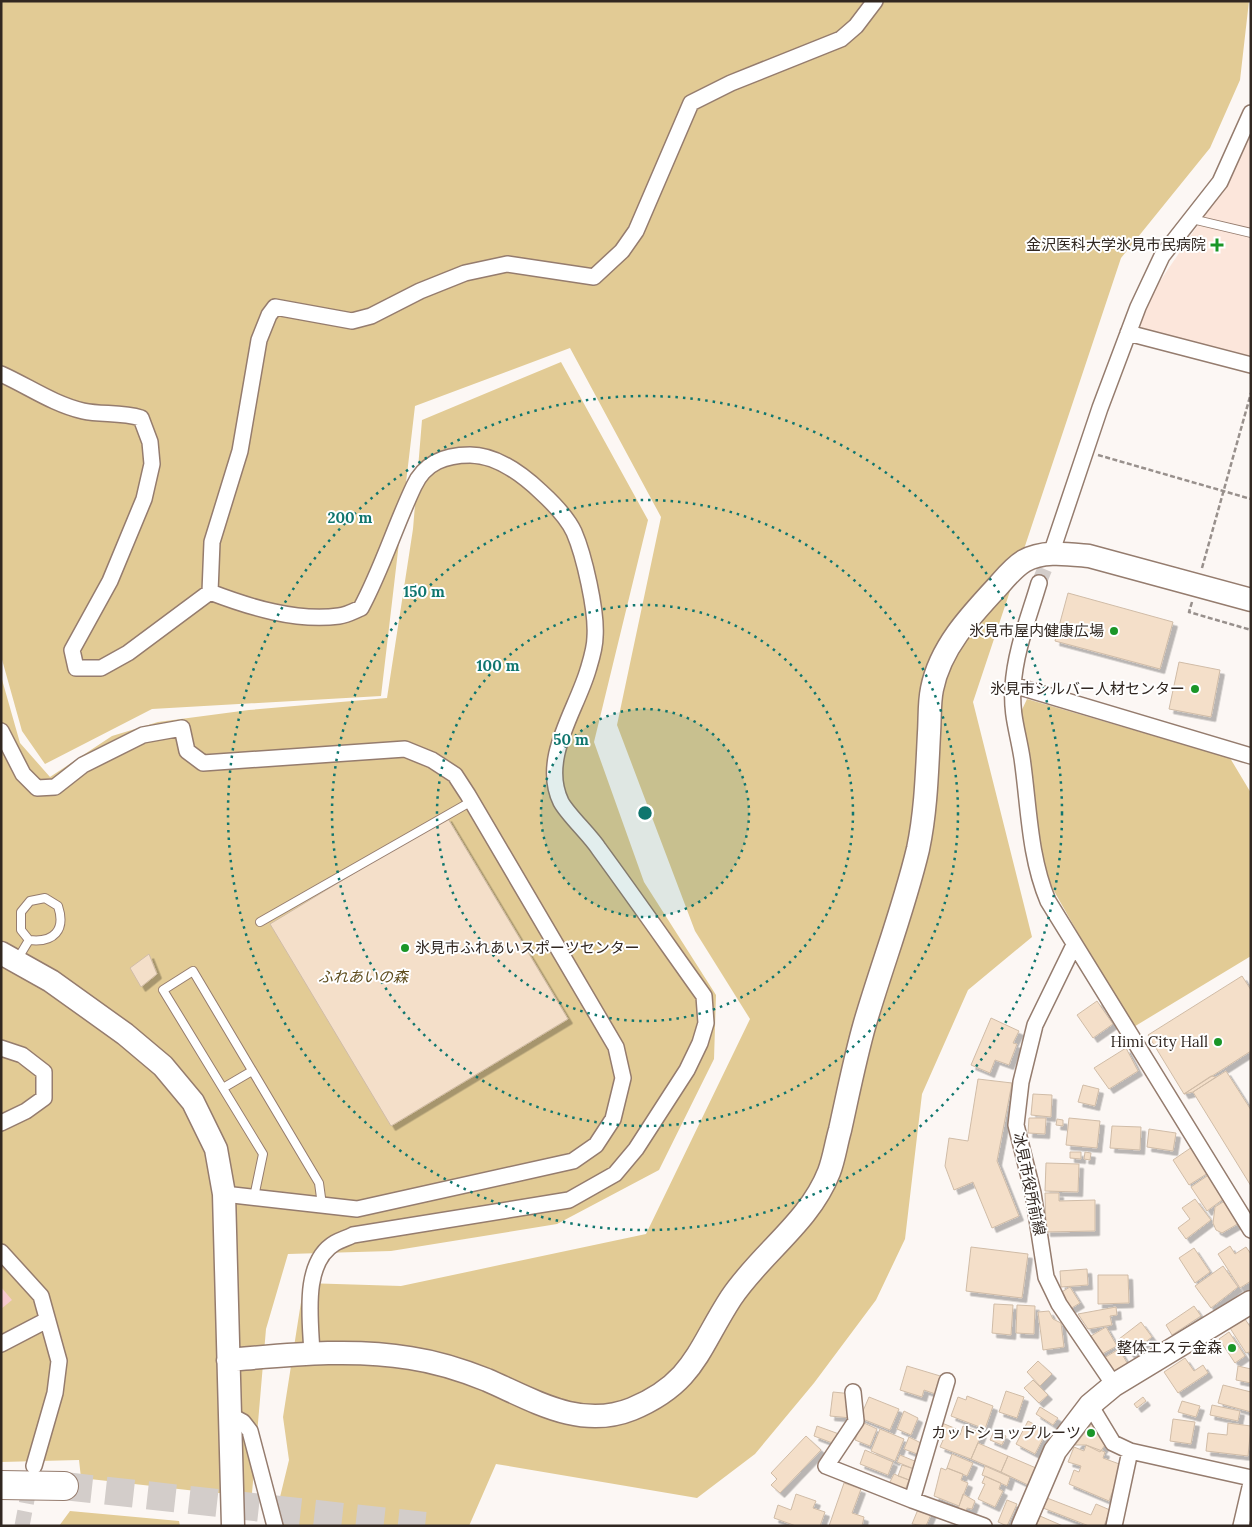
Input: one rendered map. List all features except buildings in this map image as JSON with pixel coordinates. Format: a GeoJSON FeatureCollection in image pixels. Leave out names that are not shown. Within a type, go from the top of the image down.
{"type":"FeatureCollection","features":[{"type":"Feature","properties":{"kind":"highway"},"geometry":{"type":"LineString","coordinates":[[1,1485],[64,1486]]}},
{"type":"Feature","properties":{"kind":"street"},"geometry":{"type":"LineString","coordinates":[[210,592],[212,542],[240,450],[259,340],[269,315],[275,307],[352,321],[371,316],[420,291],[465,273],[507,264],[594,277],[622,251],[636,231],[692,103],[731,83],[840,39],[856,26],[875,1]]}},
{"type":"Feature","properties":{"kind":"street"},"geometry":{"type":"LineString","coordinates":[[1052,551],[1138,307],[1162,256],[1220,182],[1251,113]]}},
{"type":"Feature","properties":{"kind":"street"},"geometry":{"type":"LineString","coordinates":[[1128,333],[1251,364]]}},
{"type":"Feature","properties":{"kind":"street"},"geometry":{"type":"LineString","coordinates":[[1,374],[38,394],[83,411],[126,413],[140,418],[150,442],[152,464],[144,499],[110,581],[72,650],[76,668],[101,668],[128,654],[210,592]]}},
{"type":"Feature","properties":{"kind":"street"},"geometry":{"type":"LineString","coordinates":[[210,592],[237,602],[302,617],[341,616],[361,608],[395,526],[420,473],[431,465],[447,456],[479,455],[502,463],[533,484],[553,502],[573,531],[586,569],[596,637],[588,672],[566,725],[555,765],[556,783],[562,803],[588,833],[704,996],[706,1023],[700,1043],[687,1070],[636,1149],[615,1174],[569,1200],[353,1235],[333,1243],[321,1258],[312,1276],[309,1294],[312,1355]]}},
{"type":"Feature","properties":{"kind":"street"},"geometry":{"type":"LineString","coordinates":[[228,1360],[369,1353],[412,1358],[441,1364],[488,1381],[544,1407],[574,1415],[599,1416],[627,1411],[658,1396],[688,1371],[708,1342],[730,1300],[750,1273],[816,1200],[830,1169],[865,1025],[906,895],[919,844],[925,801],[932,690],[938,668],[953,638],[1006,577],[1024,561],[1043,555],[1088,556],[1251,600]]}},
{"type":"Feature","properties":{"kind":"street"},"geometry":{"type":"LineString","coordinates":[[1040,583],[1018,652],[1013,685],[1012,715],[1022,756],[1029,829],[1040,884],[1074,944],[1251,1230]]}},
{"type":"Feature","properties":{"kind":"street"},"geometry":{"type":"LineString","coordinates":[[1013,685],[1251,756]]}},
{"type":"Feature","properties":{"kind":"street"},"geometry":{"type":"LineString","coordinates":[[1,731],[22,774],[38,788],[56,787],[83,764],[143,735],[182,728],[187,751],[203,763],[405,749],[432,760],[455,775],[472,801],[616,1047],[623,1078],[613,1119],[596,1145],[573,1161],[357,1209],[224,1194]]}},
{"type":"Feature","properties":{"kind":"street","name":"冰見市役所前線"},"geometry":{"type":"LineString","coordinates":[[1074,944],[1035,1025],[1021,1082],[1016,1126],[1033,1194],[1046,1277],[1059,1304],[1114,1385]]}},
{"type":"Feature","properties":{"kind":"street"},"geometry":{"type":"LineString","coordinates":[[9,956],[51,981],[96,1012],[163,1066],[193,1102],[216,1149],[224,1194],[233,1526]]}},
{"type":"Feature","properties":{"kind":"street"},"geometry":{"type":"LineString","coordinates":[[1,1048],[22,1055],[44,1072],[44,1098],[26,1111],[1,1123]]}},
{"type":"Feature","properties":{"kind":"street"},"geometry":{"type":"LineString","coordinates":[[1,1252],[41,1296],[59,1361],[55,1393],[34,1466]]}},
{"type":"Feature","properties":{"kind":"street"},"geometry":{"type":"LineString","coordinates":[[1023,1526],[1055,1451],[1090,1405],[1114,1385],[1251,1302]]}},
{"type":"Feature","properties":{"kind":"street"},"geometry":{"type":"LineString","coordinates":[[1,1344],[47,1320]]}},
{"type":"Feature","properties":{"kind":"street"},"geometry":{"type":"LineString","coordinates":[[912,1500],[947,1381]]}},
{"type":"Feature","properties":{"kind":"street"},"geometry":{"type":"LineString","coordinates":[[853,1392],[856,1421],[826,1466],[984,1526]]}},
{"type":"Feature","properties":{"kind":"street"},"geometry":{"type":"LineString","coordinates":[[1090,1405],[1114,1443],[1130,1452],[1251,1478]]}},
{"type":"Feature","properties":{"kind":"street"},"geometry":{"type":"LineString","coordinates":[[230,1415],[243,1422],[250,1431],[276,1526]]}},
{"type":"Feature","properties":{"kind":"street"},"geometry":{"type":"LineString","coordinates":[[1114,1526],[1130,1452]]}},
{"type":"Feature","properties":{"kind":"street"},"geometry":{"type":"LineString","coordinates":[[1241,1526],[1251,1483]]}},
{"type":"Feature","properties":{"kind":"lane"},"geometry":{"type":"LineString","coordinates":[[1192,219],[1251,233]]}},
{"type":"Feature","properties":{"kind":"lane"},"geometry":{"type":"LineString","coordinates":[[260,922],[472,801]]}},
{"type":"Feature","properties":{"kind":"lane"},"geometry":{"type":"LineString","coordinates":[[9,956],[29,940],[39,941],[48,939],[58,931],[62,918],[58,906],[45,898],[30,901],[21,912],[20,930],[29,940]]}},
{"type":"Feature","properties":{"kind":"lane"},"geometry":{"type":"LineString","coordinates":[[254,1197],[263,1154],[164,990],[193,971],[319,1183],[322,1205]]}},
{"type":"Feature","properties":{"kind":"lane"},"geometry":{"type":"LineString","coordinates":[[223,1088],[252,1071]]}},
{"type":"Feature","properties":{"kind":"path"},"geometry":{"type":"LineString","coordinates":[[1200,576],[1251,393]]}},
{"type":"Feature","properties":{"kind":"path"},"geometry":{"type":"LineString","coordinates":[[1086,452],[1251,499]]}},
{"type":"Feature","properties":{"kind":"path"},"geometry":{"type":"LineString","coordinates":[[1192,602],[1189,612],[1251,630]]}},
{"type":"Feature","properties":{"kind":"shaded area","name":"金沢医科大学氷見市民病院"},"geometry":{"type":"Polygon","coordinates":[[[1251,131],[1251,360],[1137,329],[1152,293],[1217,197],[1238,161],[1251,131]]]}},
{"type":"Feature","properties":{"kind":"shaded area"},"geometry":{"type":"Polygon","coordinates":[[[1,1287],[12,1300],[1,1309],[1,1287]]]}},
{"type":"Feature","properties":{"kind":"green space"},"geometry":{"type":"Polygon","coordinates":[[[1,1],[1249,1],[1240,80],[1210,148],[1121,258],[973,702],[1032,937],[968,990],[922,1094],[905,1239],[876,1300],[814,1383],[755,1454],[697,1498],[496,1464],[469,1526],[273,1526],[289,1460],[283,1417],[304,1283],[401,1286],[646,1234],[750,1019],[695,931],[617,725],[661,517],[570,348],[415,406],[381,696],[152,709],[45,764],[22,731],[1,656],[1,1]]]}},
{"type":"Feature","properties":{"kind":"green space","name":"ふれあいの森"},"geometry":{"type":"Polygon","coordinates":[[[561,362],[648,520],[594,742],[644,882],[716,995],[714,1059],[659,1170],[557,1224],[391,1251],[288,1254],[266,1329],[252,1493],[214,1493],[81,1478],[79,1460],[1,1462],[1,676],[20,743],[50,777],[112,736],[158,722],[249,710],[387,698],[413,529],[422,420],[561,362]]]}},
{"type":"Feature","properties":{"kind":"green space"},"geometry":{"type":"Polygon","coordinates":[[[1027,699],[1230,758],[1251,793],[1251,956],[1132,1028],[1050,884],[1038,849],[1033,777],[1020,714],[1027,699]]]}},
{"type":"Feature","properties":{"kind":"green space"},"geometry":{"type":"Polygon","coordinates":[[[70,1511],[179,1521],[180,1526],[59,1526],[70,1511]]]}},
{"type":"Feature","properties":{"kind":"tunnel"},"geometry":{"type":"LineString","coordinates":[[1039,583],[1052,551]]}},
{"type":"Feature","properties":{"kind":"tunnel"},"geometry":{"type":"LineString","coordinates":[[22,1526],[31,1479]]}},
{"type":"Feature","properties":{"kind":"tunnel"},"geometry":{"type":"LineString","coordinates":[[64,1486],[425,1526]]}},
{"type":"Feature","properties":{"kind":"place","name":"金沢医科大学氷見市民病院"},"geometry":{"type":"Point","coordinates":[1217,245]}},
{"type":"Feature","properties":{"kind":"place","name":"氷見市屋内健康広場"},"geometry":{"type":"Point","coordinates":[1114,631]}},
{"type":"Feature","properties":{"kind":"place","name":"氷見市シルバー人材センター"},"geometry":{"type":"Point","coordinates":[1195,689]}},
{"type":"Feature","properties":{"kind":"place","name":"氷見市ふれあいスポーツセンター"},"geometry":{"type":"Point","coordinates":[405,948]}},
{"type":"Feature","properties":{"kind":"place","name":"Himi City Hall"},"geometry":{"type":"Point","coordinates":[1218,1042]}},
{"type":"Feature","properties":{"kind":"place","name":"整体エステ金森"},"geometry":{"type":"Point","coordinates":[1232,1348]}},
{"type":"Feature","properties":{"kind":"place","name":"カットショップルーツ"},"geometry":{"type":"Point","coordinates":[1091,1433]}}]}
